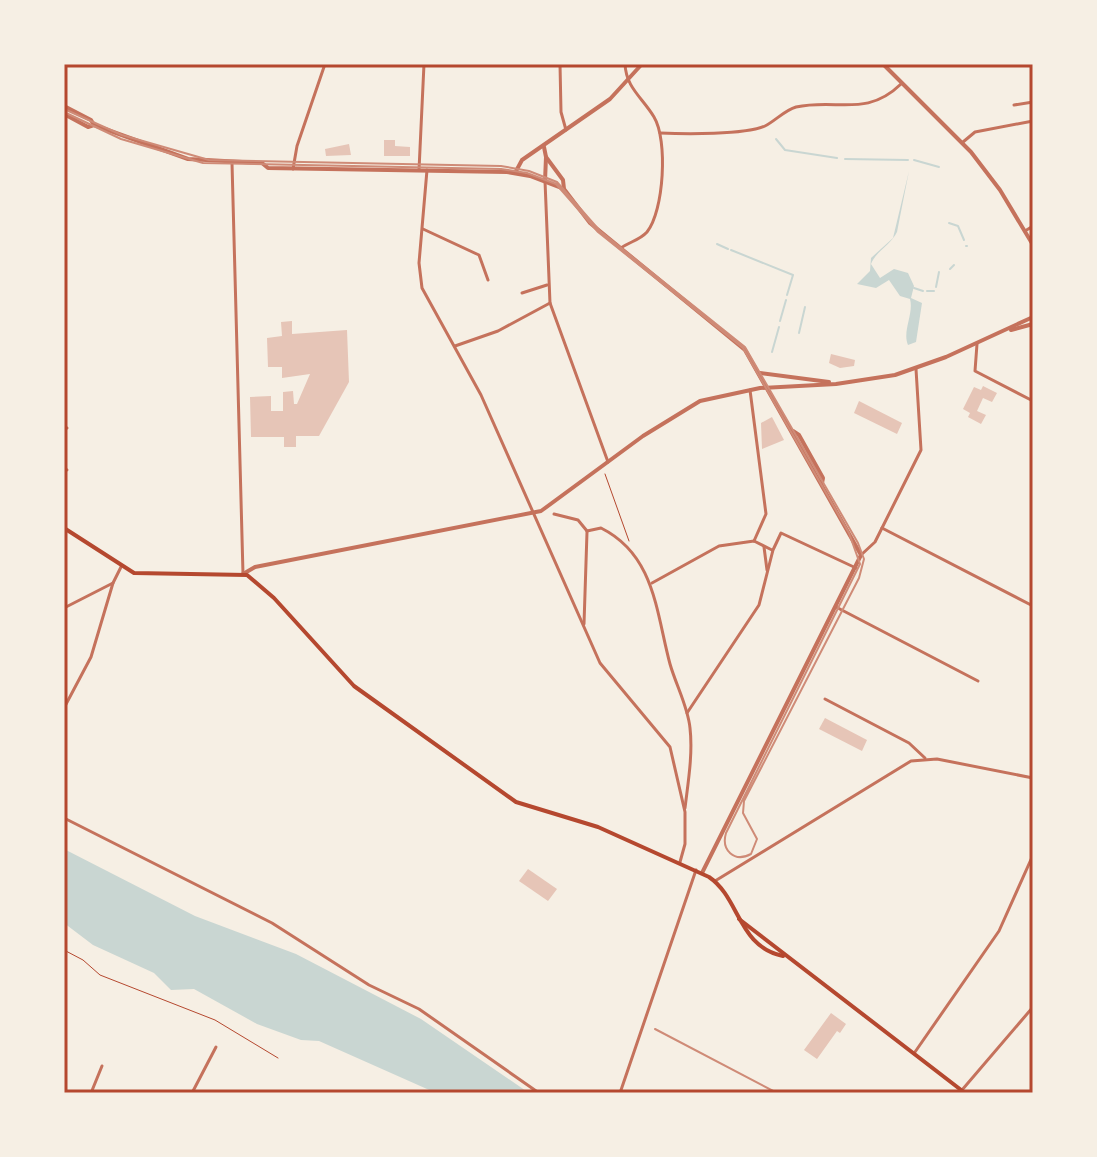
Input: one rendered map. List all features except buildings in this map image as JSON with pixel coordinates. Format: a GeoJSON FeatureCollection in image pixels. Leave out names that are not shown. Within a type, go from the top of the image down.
{"type":"FeatureCollection","features":[{"type":"Feature","properties":{"kind":"main road"},"geometry":{"type":"LineString","coordinates":[[64,528],[121,567],[146,574],[243,574],[274,598],[354,686],[516,802],[584,822],[680,862],[715,881],[750,936],[783,956],[915,1052],[964,1092]]}},
{"type":"Feature","properties":{"kind":"street"},"geometry":{"type":"LineString","coordinates":[[293,169],[297,146],[325,64]]}},
{"type":"Feature","properties":{"kind":"street"},"geometry":{"type":"LineString","coordinates":[[419,170],[424,64]]}},
{"type":"Feature","properties":{"kind":"street"},"geometry":{"type":"LineString","coordinates":[[560,64],[561,112],[566,130]]}},
{"type":"Feature","properties":{"kind":"street"},"geometry":{"type":"LineString","coordinates":[[621,249],[646,233],[655,216],[661,176],[660,133],[653,116],[627,83],[625,64]]}},
{"type":"Feature","properties":{"kind":"street"},"geometry":{"type":"LineString","coordinates":[[515,173],[522,160],[544,147],[627,83],[642,64]]}},
{"type":"Feature","properties":{"kind":"street"},"geometry":{"type":"LineString","coordinates":[[883,64],[963,142],[996,183],[1033,245]]}},
{"type":"Feature","properties":{"kind":"street"},"geometry":{"type":"LineString","coordinates":[[660,133],[748,130],[765,126],[794,108],[856,106],[881,100],[901,84]]}},
{"type":"Feature","properties":{"kind":"street"},"geometry":{"type":"LineString","coordinates":[[1014,105],[1033,102]]}},
{"type":"Feature","properties":{"kind":"street"},"geometry":{"type":"LineString","coordinates":[[64,106],[91,120],[94,125],[188,159],[262,163],[268,168],[515,173],[564,189],[590,223],[739,342],[760,373],[816,480],[822,483],[861,555]]}},
{"type":"Feature","properties":{"kind":"street"},"geometry":{"type":"LineString","coordinates":[[64,114],[88,127],[94,125]]}},
{"type":"Feature","properties":{"kind":"street"},"geometry":{"type":"LineString","coordinates":[[963,142],[975,132],[1033,121]]}},
{"type":"Feature","properties":{"kind":"street"},"geometry":{"type":"LineString","coordinates":[[544,147],[550,303],[608,462]]}},
{"type":"Feature","properties":{"kind":"street"},"geometry":{"type":"LineString","coordinates":[[546,157],[563,180],[564,189]]}},
{"type":"Feature","properties":{"kind":"street"},"geometry":{"type":"LineString","coordinates":[[232,163],[243,574],[255,567],[535,513],[552,505],[608,462],[700,401],[750,390],[836,384],[916,369],[1008,331],[1033,317]]}},
{"type":"Feature","properties":{"kind":"street"},"geometry":{"type":"LineString","coordinates":[[427,170],[420,281],[455,346],[535,513],[584,628],[604,666],[670,747],[685,812]]}},
{"type":"Feature","properties":{"kind":"street"},"geometry":{"type":"LineString","coordinates":[[1025,231],[1033,226]]}},
{"type":"Feature","properties":{"kind":"street"},"geometry":{"type":"LineString","coordinates":[[423,229],[479,255],[488,280]]}},
{"type":"Feature","properties":{"kind":"street"},"geometry":{"type":"LineString","coordinates":[[522,293],[547,285]]}},
{"type":"Feature","properties":{"kind":"street"},"geometry":{"type":"LineString","coordinates":[[455,346],[498,331],[550,303]]}},
{"type":"Feature","properties":{"kind":"street"},"geometry":{"type":"LineString","coordinates":[[1008,331],[1033,324]]}},
{"type":"Feature","properties":{"kind":"street"},"geometry":{"type":"LineString","coordinates":[[977,344],[975,371],[1033,401]]}},
{"type":"Feature","properties":{"kind":"street"},"geometry":{"type":"LineString","coordinates":[[620,1093],[699,872],[861,555],[871,548],[921,450],[916,369]]}},
{"type":"Feature","properties":{"kind":"street"},"geometry":{"type":"LineString","coordinates":[[760,373],[836,384]]}},
{"type":"Feature","properties":{"kind":"street"},"geometry":{"type":"LineString","coordinates":[[750,390],[766,514],[754,541]]}},
{"type":"Feature","properties":{"kind":"street"},"geometry":{"type":"LineString","coordinates":[[554,514],[578,520],[587,531],[584,628]]}},
{"type":"Feature","properties":{"kind":"street"},"geometry":{"type":"LineString","coordinates":[[587,531],[601,528],[630,547],[652,583],[669,660],[687,713],[690,743],[685,844],[680,862]]}},
{"type":"Feature","properties":{"kind":"street"},"geometry":{"type":"LineString","coordinates":[[882,528],[1033,606]]}},
{"type":"Feature","properties":{"kind":"street"},"geometry":{"type":"LineString","coordinates":[[687,713],[759,605],[773,550],[781,533],[856,568]]}},
{"type":"Feature","properties":{"kind":"street"},"geometry":{"type":"LineString","coordinates":[[652,583],[719,546],[754,541],[773,550]]}},
{"type":"Feature","properties":{"kind":"street"},"geometry":{"type":"LineString","coordinates":[[764,547],[767,570]]}},
{"type":"Feature","properties":{"kind":"street"},"geometry":{"type":"LineString","coordinates":[[64,708],[91,657],[113,583],[121,567]]}},
{"type":"Feature","properties":{"kind":"street"},"geometry":{"type":"LineString","coordinates":[[64,608],[113,583]]}},
{"type":"Feature","properties":{"kind":"street"},"geometry":{"type":"LineString","coordinates":[[836,607],[978,681]]}},
{"type":"Feature","properties":{"kind":"street"},"geometry":{"type":"LineString","coordinates":[[825,699],[909,743],[925,758]]}},
{"type":"Feature","properties":{"kind":"street"},"geometry":{"type":"LineString","coordinates":[[715,881],[911,761],[925,758],[1033,778]]}},
{"type":"Feature","properties":{"kind":"street"},"geometry":{"type":"LineString","coordinates":[[64,818],[272,923],[369,985],[419,1009],[539,1093]]}},
{"type":"Feature","properties":{"kind":"street"},"geometry":{"type":"LineString","coordinates":[[915,1052],[999,931],[1033,855]]}},
{"type":"Feature","properties":{"kind":"street"},"geometry":{"type":"LineString","coordinates":[[964,1092],[1033,1007]]}},
{"type":"Feature","properties":{"kind":"street"},"geometry":{"type":"LineString","coordinates":[[192,1093],[216,1047]]}},
{"type":"Feature","properties":{"kind":"street"},"geometry":{"type":"LineString","coordinates":[[91,1093],[102,1066]]}},
{"type":"Feature","properties":{"kind":"path"},"geometry":{"type":"LineString","coordinates":[[603,470],[630,547]]}},
{"type":"Feature","properties":{"kind":"path"},"geometry":{"type":"LineString","coordinates":[[64,950],[83,960],[100,975],[215,1020],[278,1058]]}},
{"type":"Feature","properties":{"kind":"shaded area"},"geometry":{"type":"Polygon","coordinates":[[[909,171],[897,232],[894,237],[891,241],[876,255],[871,264],[880,278],[894,269],[908,273],[914,286],[911,298],[922,303],[916,342],[908,345],[906,334],[910,299],[900,296],[889,280],[876,288],[857,284],[870,271],[871,258],[893,238],[909,171]]]}},
{"type":"Feature","properties":{"kind":"shaded area"},"geometry":{"type":"Polygon","coordinates":[[[64,849],[195,916],[296,954],[421,1019],[529,1093],[436,1093],[319,1041],[301,1040],[257,1024],[194,989],[171,990],[154,973],[93,945],[64,923],[64,849]]]}},
{"type":"Feature","properties":{"kind":"waterway"},"geometry":{"type":"LineString","coordinates":[[776,139],[785,150],[837,158]]}},
{"type":"Feature","properties":{"kind":"waterway"},"geometry":{"type":"LineString","coordinates":[[845,159],[908,160]]}},
{"type":"Feature","properties":{"kind":"waterway"},"geometry":{"type":"LineString","coordinates":[[914,160],[939,167]]}},
{"type":"Feature","properties":{"kind":"waterway"},"geometry":{"type":"LineString","coordinates":[[949,223],[958,226],[964,240]]}},
{"type":"Feature","properties":{"kind":"waterway"},"geometry":{"type":"LineString","coordinates":[[717,244],[728,249]]}},
{"type":"Feature","properties":{"kind":"waterway"},"geometry":{"type":"LineString","coordinates":[[731,250],[793,275],[787,295]]}},
{"type":"Feature","properties":{"kind":"waterway"},"geometry":{"type":"LineString","coordinates":[[950,269],[954,265]]}},
{"type":"Feature","properties":{"kind":"waterway"},"geometry":{"type":"LineString","coordinates":[[936,287],[939,272]]}},
{"type":"Feature","properties":{"kind":"waterway"},"geometry":{"type":"LineString","coordinates":[[914,288],[923,291]]}},
{"type":"Feature","properties":{"kind":"waterway"},"geometry":{"type":"LineString","coordinates":[[927,291],[934,291]]}},
{"type":"Feature","properties":{"kind":"waterway"},"geometry":{"type":"LineString","coordinates":[[780,321],[786,300]]}},
{"type":"Feature","properties":{"kind":"waterway"},"geometry":{"type":"LineString","coordinates":[[799,333],[805,307]]}},
{"type":"Feature","properties":{"kind":"waterway"},"geometry":{"type":"LineString","coordinates":[[772,352],[779,327]]}},
{"type":"Feature","properties":{"kind":"tram line"},"geometry":{"type":"LineString","coordinates":[[64,109],[122,135],[209,160],[501,166],[529,171],[557,182],[600,231],[745,347],[858,543],[864,559],[859,578],[744,801],[743,813],[757,839],[751,854],[739,857],[730,853],[725,845],[726,833],[860,564],[849,533],[743,348],[598,232],[556,184],[527,173],[501,169],[203,163],[121,139],[64,112]]}},
{"type":"Feature","properties":{"kind":"railway"},"geometry":{"type":"LineString","coordinates":[[655,1029],[777,1093]]}}]}
